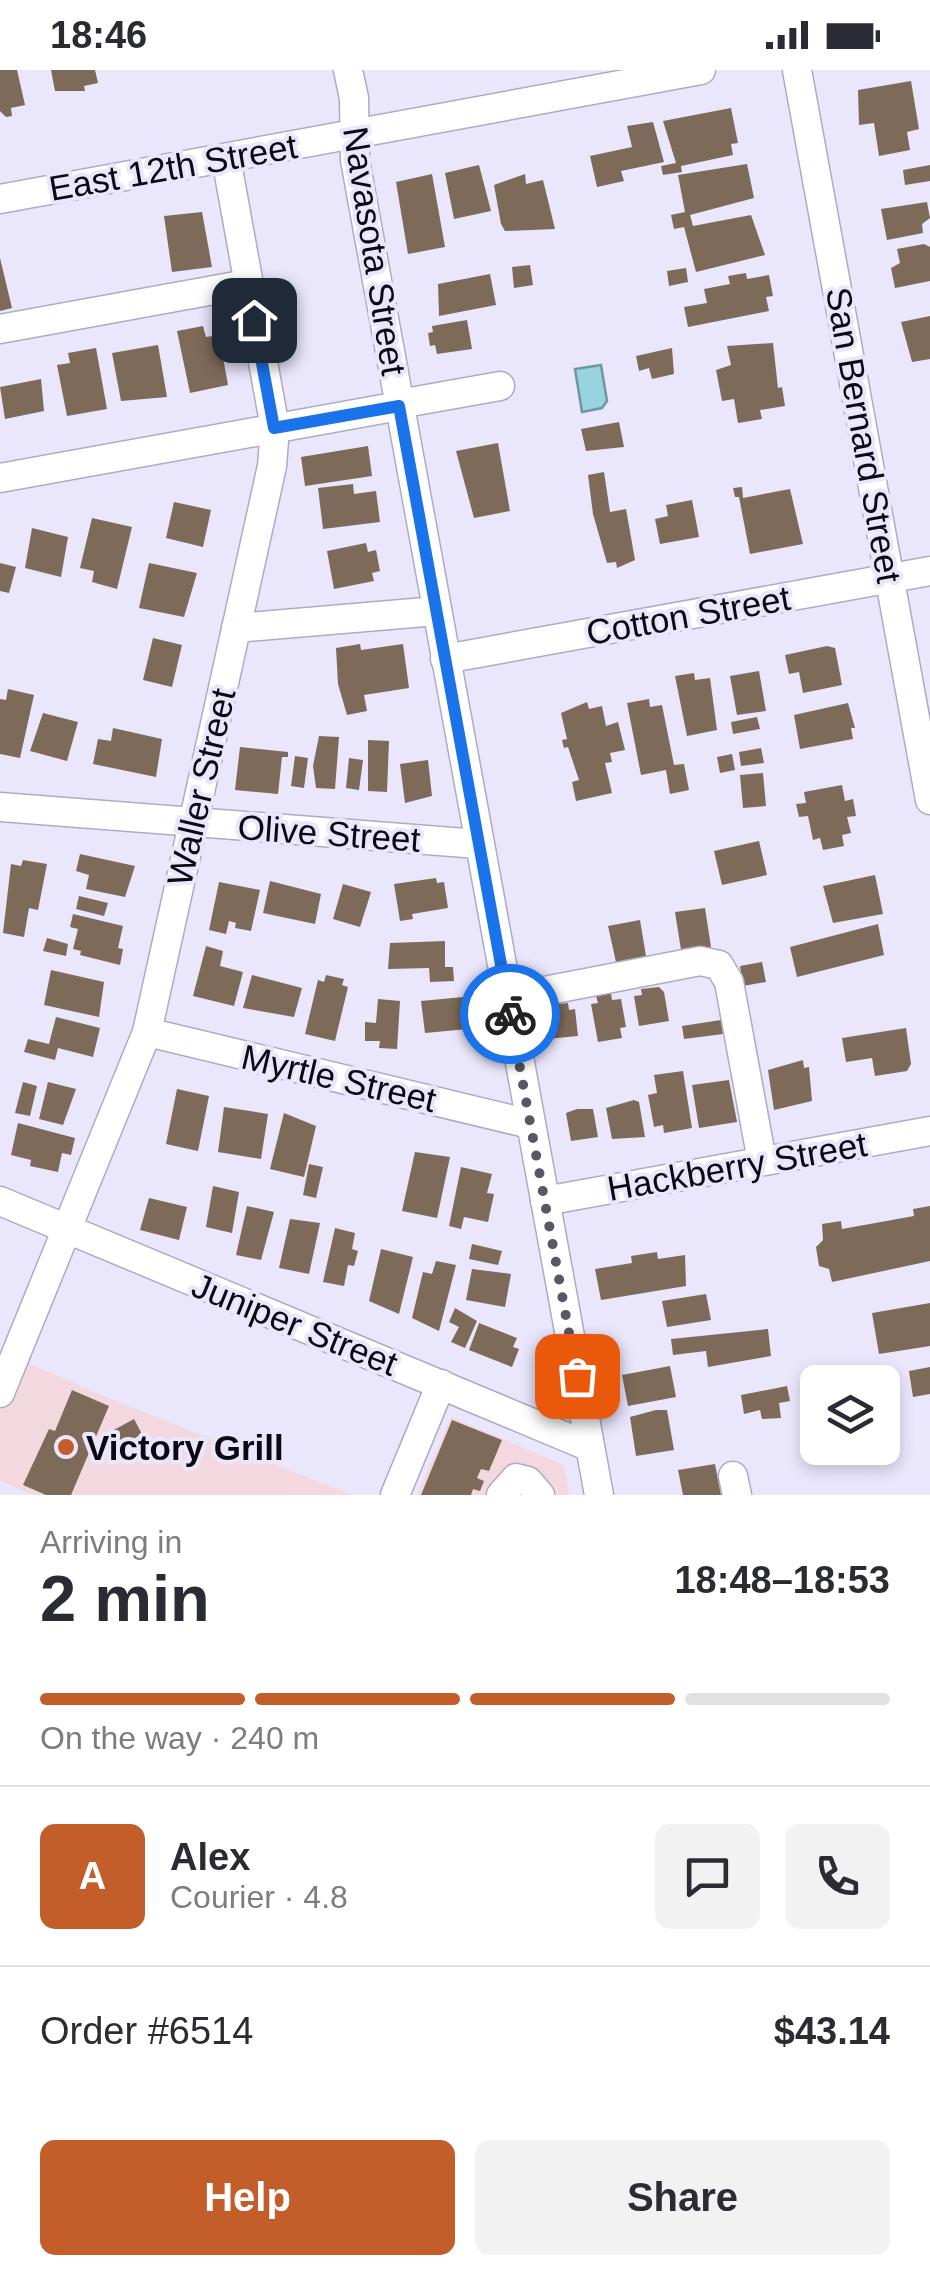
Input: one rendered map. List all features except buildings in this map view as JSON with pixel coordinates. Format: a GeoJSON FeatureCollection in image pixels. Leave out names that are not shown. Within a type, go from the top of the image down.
{"type":"FeatureCollection","features":[{"type":"Feature","properties":{"kind":"street","name":"Navasota Street"},"geometry":{"type":"LineString","coordinates":[[348,70],[354,134],[399,405],[599,1495]]}},
{"type":"Feature","properties":{"kind":"street","name":"East 12th Street"},"geometry":{"type":"LineString","coordinates":[[0,199],[700,70]]}},
{"type":"Feature","properties":{"kind":"street","name":"San Bernard Street"},"geometry":{"type":"LineString","coordinates":[[796,70],[930,800]]}},
{"type":"Feature","properties":{"kind":"street","name":"Waller Street"},"geometry":{"type":"LineString","coordinates":[[0,1392],[147,1032],[272,466],[274,428],[226,158]]}},
{"type":"Feature","properties":{"kind":"street"},"geometry":{"type":"LineString","coordinates":[[0,329],[247,284]]}},
{"type":"Feature","properties":{"kind":"street"},"geometry":{"type":"LineString","coordinates":[[0,478],[500,386]]}},
{"type":"Feature","properties":{"kind":"street","name":"Cotton Street"},"geometry":{"type":"LineString","coordinates":[[445,659],[930,571]]}},
{"type":"Feature","properties":{"kind":"street"},"geometry":{"type":"LineString","coordinates":[[236,628],[437,611]]}},
{"type":"Feature","properties":{"kind":"street","name":"Olive Street"},"geometry":{"type":"LineString","coordinates":[[0,808],[478,844]]}},
{"type":"Feature","properties":{"kind":"street"},"geometry":{"type":"LineString","coordinates":[[508,998],[700,961],[719,965],[729,982],[762,1162]]}},
{"type":"Feature","properties":{"kind":"street","name":"Myrtle Street"},"geometry":{"type":"LineString","coordinates":[[147,1032],[530,1124]]}},
{"type":"Feature","properties":{"kind":"street","name":"Hackberry Street"},"geometry":{"type":"LineString","coordinates":[[545,1201],[930,1131]]}},
{"type":"Feature","properties":{"kind":"street","name":"Juniper Street"},"geometry":{"type":"LineString","coordinates":[[0,1201],[590,1447]]}},
{"type":"Feature","properties":{"kind":"street"},"geometry":{"type":"LineString","coordinates":[[395,1495],[440,1384]]}},
{"type":"Feature","properties":{"kind":"street"},"geometry":{"type":"LineString","coordinates":[[501,1495],[516,1478],[528,1481],[540,1495]]}},
{"type":"Feature","properties":{"kind":"shaded area"},"geometry":{"type":"Polygon","coordinates":[[[601,365],[607,401],[602,408],[582,412],[575,369],[601,365]]]}},
{"type":"Feature","properties":{"kind":"shaded area"},"geometry":{"type":"Polygon","coordinates":[[[0,1351],[353,1495],[35,1495],[0,1481],[0,1351]]]}},
{"type":"Feature","properties":{"kind":"shaded area"},"geometry":{"type":"Polygon","coordinates":[[[451,1417],[564,1465],[569,1495],[417,1495],[451,1417]]]}},
{"type":"Feature","properties":{"kind":"way so far"},"geometry":{"type":"LineString","coordinates":[[510,1014],[577,1376]]}},
{"type":"Feature","properties":{"kind":"place","name":"Victory Grill"},"geometry":{"type":"Point","coordinates":[66,1447]}},
{"type":"Feature","properties":{"kind":"route"},"geometry":{"type":"LineString","coordinates":[[254,320],[274,428],[399,406],[510,1014]]}}]}
